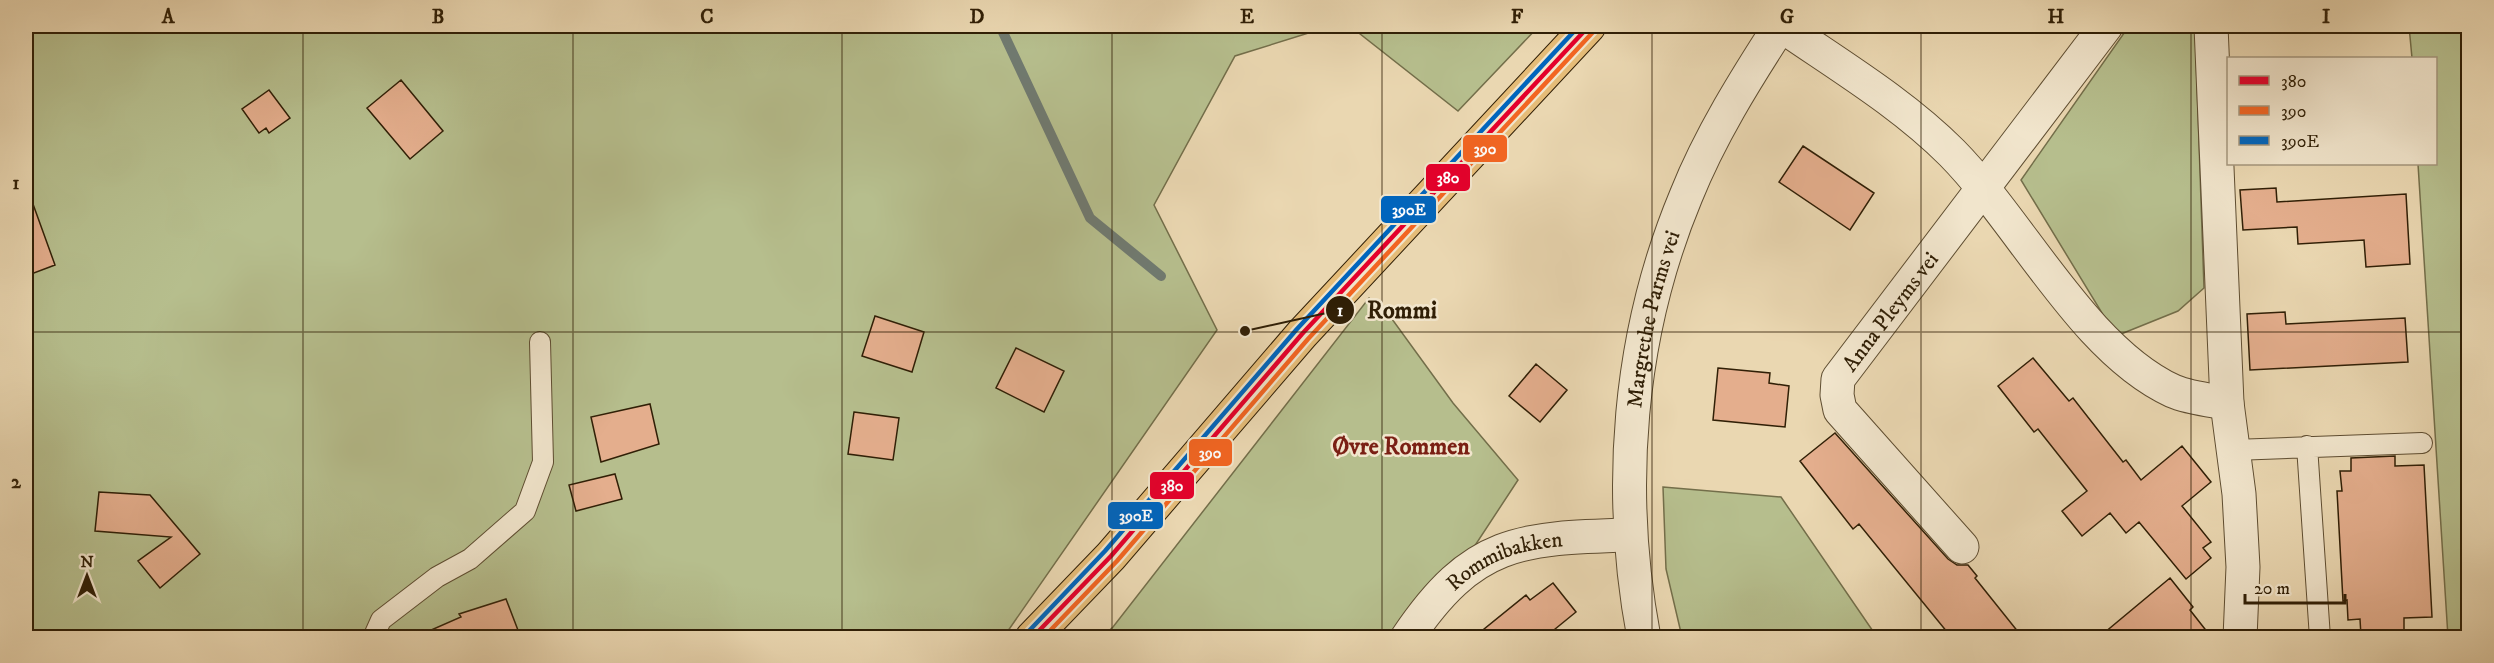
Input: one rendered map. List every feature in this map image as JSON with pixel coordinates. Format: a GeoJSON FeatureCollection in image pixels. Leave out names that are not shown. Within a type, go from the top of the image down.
{"type":"FeatureCollection","features":[{"type":"Feature","properties":{"kind":"highway"},"geometry":{"type":"LineString","coordinates":[[1032,638],[1111,556],[1302,334],[1589,26]]}},
{"type":"Feature","properties":{"kind":"street"},"geometry":{"type":"LineString","coordinates":[[1781,26],[1916,120],[1983,185],[2088,322],[2129,364],[2174,392],[2226,403]]}},
{"type":"Feature","properties":{"kind":"street","name":"Margrethe Parms vei"},"geometry":{"type":"LineString","coordinates":[[1644,638],[1630,535],[1630,444],[1634,400],[1650,303],[1666,249],[1686,195],[1723,120],[1781,26]]}},
{"type":"Feature","properties":{"kind":"street","name":"Anna Pleyms vei"},"geometry":{"type":"LineString","coordinates":[[1962,547],[1840,410],[1837,395],[1838,379],[1983,185],[2106,26]]}},
{"type":"Feature","properties":{"kind":"street"},"geometry":{"type":"LineString","coordinates":[[2211,26],[2221,80],[2226,403],[2234,450],[2243,567],[2240,638]]}},
{"type":"Feature","properties":{"kind":"street","name":"Rommibakken"},"geometry":{"type":"LineString","coordinates":[[1407,638],[1427,608],[1453,579],[1485,558],[1510,546],[1561,537],[1630,535]]}},
{"type":"Feature","properties":{"kind":"lane"},"geometry":{"type":"LineString","coordinates":[[373,638],[381,620],[437,577],[470,559],[525,511],[543,462],[540,342]]}},
{"type":"Feature","properties":{"kind":"lane"},"geometry":{"type":"LineString","coordinates":[[2234,450],[2422,443]]}},
{"type":"Feature","properties":{"kind":"lane"},"geometry":{"type":"LineString","coordinates":[[2307,446],[2320,638]]}},
{"type":"Feature","properties":{"kind":"green space"},"geometry":{"type":"Polygon","coordinates":[[[26,26],[1331,26],[1235,56],[1154,205],[1217,330],[1003,638],[26,637],[26,26]]]}},
{"type":"Feature","properties":{"kind":"green space"},"geometry":{"type":"Polygon","coordinates":[[[1350,26],[1539,26],[1458,111],[1350,26]]]}},
{"type":"Feature","properties":{"kind":"green space"},"geometry":{"type":"Polygon","coordinates":[[[2129,26],[2195,26],[2204,288],[2178,311],[2116,336],[2021,180],[2129,26]]]}},
{"type":"Feature","properties":{"kind":"green space"},"geometry":{"type":"Polygon","coordinates":[[[2409,26],[2468,26],[2468,637],[2448,637],[2418,165],[2437,165],[2437,57],[2412,57],[2409,26]]]}},
{"type":"Feature","properties":{"kind":"green space"},"geometry":{"type":"Polygon","coordinates":[[[1369,298],[1392,319],[1453,403],[1518,480],[1453,579],[1407,637],[1101,638],[1113,627],[1369,298]]]}},
{"type":"Feature","properties":{"kind":"green space"},"geometry":{"type":"Polygon","coordinates":[[[1663,487],[1781,497],[1877,637],[1682,637],[1666,569],[1663,487]]]}},
{"type":"Feature","properties":{"kind":"building"},"geometry":{"type":"Polygon","coordinates":[[[401,80],[443,131],[410,159],[367,108],[401,80]]]}},
{"type":"Feature","properties":{"kind":"building"},"geometry":{"type":"Polygon","coordinates":[[[269,90],[290,118],[269,133],[266,128],[259,133],[242,109],[269,90]]]}},
{"type":"Feature","properties":{"kind":"building"},"geometry":{"type":"Polygon","coordinates":[[[1803,146],[1874,193],[1850,230],[1779,182],[1803,146]]]}},
{"type":"Feature","properties":{"kind":"building"},"geometry":{"type":"Polygon","coordinates":[[[2276,188],[2277,202],[2406,194],[2410,264],[2366,267],[2364,240],[2298,244],[2297,227],[2243,230],[2240,190],[2276,188]]]}},
{"type":"Feature","properties":{"kind":"building"},"geometry":{"type":"Polygon","coordinates":[[[29,193],[55,265],[26,276],[26,194],[29,193]]]}},
{"type":"Feature","properties":{"kind":"building"},"geometry":{"type":"Polygon","coordinates":[[[2285,312],[2286,324],[2405,318],[2408,362],[2250,370],[2247,314],[2285,312]]]}},
{"type":"Feature","properties":{"kind":"building"},"geometry":{"type":"Polygon","coordinates":[[[875,316],[924,332],[912,372],[862,356],[875,316]]]}},
{"type":"Feature","properties":{"kind":"building"},"geometry":{"type":"Polygon","coordinates":[[[1016,348],[1064,371],[1044,412],[996,388],[1016,348]]]}},
{"type":"Feature","properties":{"kind":"building"},"geometry":{"type":"Polygon","coordinates":[[[2033,358],[2069,401],[2073,398],[2123,462],[2126,460],[2141,480],[2182,446],[2211,482],[2182,506],[2211,542],[2203,548],[2211,558],[2186,579],[2139,522],[2126,533],[2110,513],[2082,536],[2062,511],[2087,491],[2038,429],[2034,432],[1998,386],[2033,358]]]}},
{"type":"Feature","properties":{"kind":"building"},"geometry":{"type":"Polygon","coordinates":[[[1536,364],[1567,390],[1540,422],[1509,396],[1536,364]]]}},
{"type":"Feature","properties":{"kind":"building"},"geometry":{"type":"Polygon","coordinates":[[[1718,368],[1770,373],[1769,383],[1789,386],[1785,427],[1713,420],[1718,368]]]}},
{"type":"Feature","properties":{"kind":"building"},"geometry":{"type":"Polygon","coordinates":[[[650,404],[659,444],[601,462],[591,417],[650,404]]]}},
{"type":"Feature","properties":{"kind":"building"},"geometry":{"type":"Polygon","coordinates":[[[854,412],[899,418],[893,460],[848,454],[854,412]]]}},
{"type":"Feature","properties":{"kind":"building"},"geometry":{"type":"Polygon","coordinates":[[[1835,433],[1948,559],[1957,565],[1968,565],[1977,576],[1975,578],[2023,638],[1952,638],[1859,524],[1853,529],[1800,461],[1835,433]]]}},
{"type":"Feature","properties":{"kind":"building"},"geometry":{"type":"Polygon","coordinates":[[[2395,456],[2395,466],[2424,465],[2432,617],[2404,618],[2404,633],[2361,636],[2360,619],[2348,620],[2347,600],[2343,601],[2337,491],[2342,491],[2340,471],[2351,471],[2351,458],[2395,456]]]}},
{"type":"Feature","properties":{"kind":"building"},"geometry":{"type":"Polygon","coordinates":[[[615,474],[622,499],[576,511],[569,485],[615,474]]]}},
{"type":"Feature","properties":{"kind":"building"},"geometry":{"type":"Polygon","coordinates":[[[99,492],[150,495],[200,554],[160,588],[138,561],[171,537],[95,531],[99,492]]]}},
{"type":"Feature","properties":{"kind":"building"},"geometry":{"type":"Polygon","coordinates":[[[2170,578],[2193,607],[2190,610],[2212,638],[2098,638],[2170,578]]]}},
{"type":"Feature","properties":{"kind":"building"},"geometry":{"type":"Polygon","coordinates":[[[1553,583],[1576,612],[1544,638],[1473,638],[1526,595],[1530,600],[1553,583]]]}},
{"type":"Feature","properties":{"kind":"building"},"geometry":{"type":"Polygon","coordinates":[[[506,599],[521,638],[413,638],[461,617],[459,614],[506,599]]]}},
{"type":"Feature","properties":{"kind":"waterway"},"geometry":{"type":"LineString","coordinates":[[1000,26],[1090,218],[1161,276]]}},
{"type":"Feature","properties":{"kind":"transit line","name":"390E"},"geometry":{"type":"LineString","coordinates":[[1027,633],[1105,551],[1297,329],[1579,26]]}},
{"type":"Feature","properties":{"kind":"transit line","name":"380"},"geometry":{"type":"LineString","coordinates":[[1032,638],[1111,556],[1302,334],[1589,26]]}},
{"type":"Feature","properties":{"kind":"transit line","name":"390"},"geometry":{"type":"LineString","coordinates":[[1043,638],[1117,561],[1308,339],[1594,31]]}},
{"type":"Feature","properties":{"kind":"place","name":"Rommi"},"geometry":{"type":"Point","coordinates":[1245,331]}},
{"type":"Feature","properties":{"kind":"district","name":"Øvre Rommen"},"geometry":{"type":"Point","coordinates":[1401,446]}}]}
